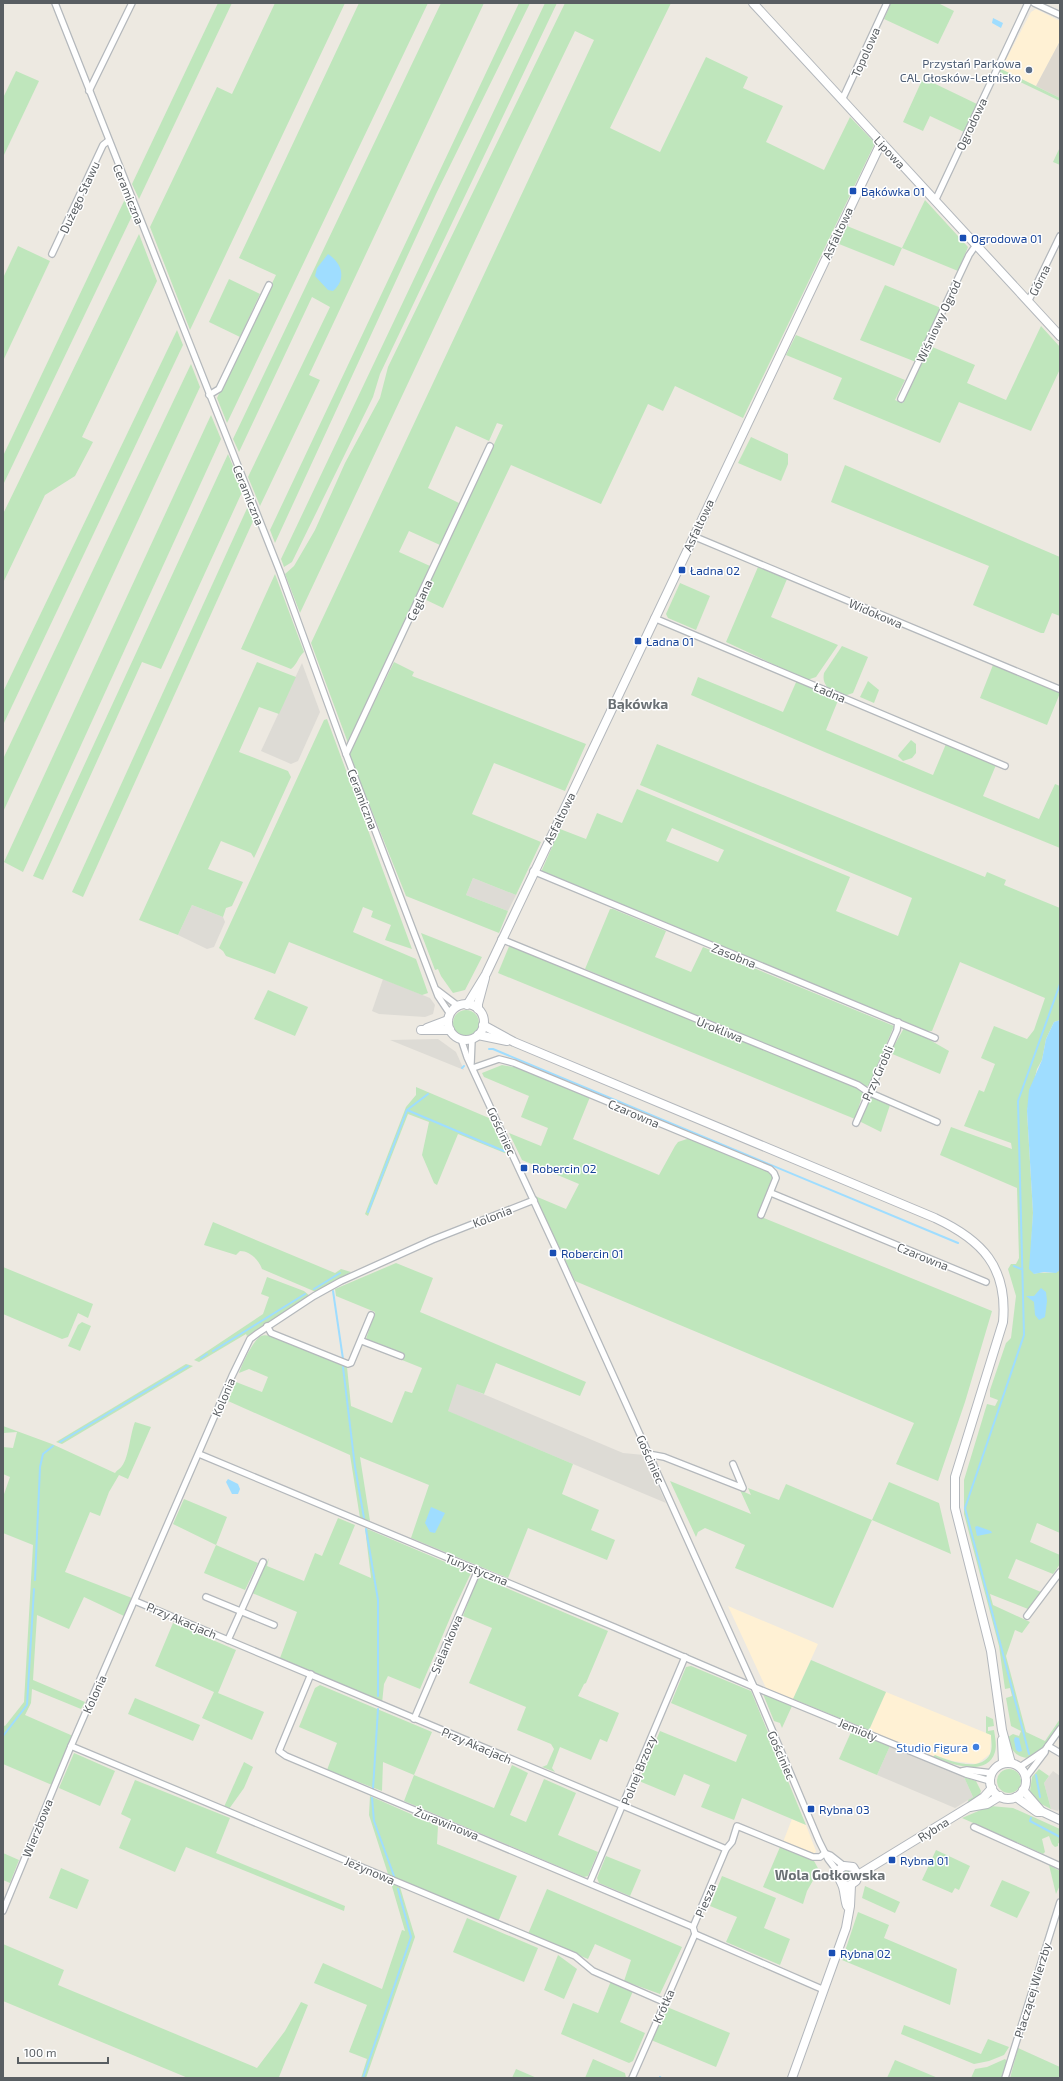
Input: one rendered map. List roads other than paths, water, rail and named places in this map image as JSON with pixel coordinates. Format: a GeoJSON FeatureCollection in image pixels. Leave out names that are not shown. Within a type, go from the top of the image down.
{"type":"FeatureCollection","features":[{"type":"Feature","properties":{"kind":"street","name":"Ceramiczna"},"geometry":{"type":"LineString","coordinates":[[55,3],[108,141],[280,572],[346,754],[438,996],[449,1017]]}},
{"type":"Feature","properties":{"kind":"street"},"geometry":{"type":"LineString","coordinates":[[89,91],[132,3]]}},
{"type":"Feature","properties":{"kind":"street","name":"Lipowa"},"geometry":{"type":"LineString","coordinates":[[753,3],[1060,336]]}},
{"type":"Feature","properties":{"kind":"street","name":"Topolowa"},"geometry":{"type":"LineString","coordinates":[[842,100],[887,3]]}},
{"type":"Feature","properties":{"kind":"street","name":"Ogrodowa"},"geometry":{"type":"LineString","coordinates":[[935,201],[1028,3]]}},
{"type":"Feature","properties":{"kind":"street"},"geometry":{"type":"LineString","coordinates":[[1034,3],[1060,15]]}},
{"type":"Feature","properties":{"kind":"street","name":"Dużego Stawu"},"geometry":{"type":"LineString","coordinates":[[52,254],[103,145],[108,141]]}},
{"type":"Feature","properties":{"kind":"street","name":"Asfaltowa"},"geometry":{"type":"LineString","coordinates":[[467,1005],[486,974],[533,871],[881,143]]}},
{"type":"Feature","properties":{"kind":"street","name":"Górna"},"geometry":{"type":"LineString","coordinates":[[1028,302],[1060,236]]}},
{"type":"Feature","properties":{"kind":"street","name":"Wiśniowy Ogród"},"geometry":{"type":"LineString","coordinates":[[901,399],[969,255],[976,245]]}},
{"type":"Feature","properties":{"kind":"street"},"geometry":{"type":"LineString","coordinates":[[210,395],[219,389],[269,285]]}},
{"type":"Feature","properties":{"kind":"street","name":"Ceglana"},"geometry":{"type":"LineString","coordinates":[[346,754],[490,446]]}},
{"type":"Feature","properties":{"kind":"street","name":"Widokowa"},"geometry":{"type":"LineString","coordinates":[[693,536],[1059,689]]}},
{"type":"Feature","properties":{"kind":"street","name":"Ładna"},"geometry":{"type":"LineString","coordinates":[[654,618],[1005,766]]}},
{"type":"Feature","properties":{"kind":"street","name":"Zasobna"},"geometry":{"type":"LineString","coordinates":[[533,871],[935,1038]]}},
{"type":"Feature","properties":{"kind":"street","name":"Urokliwa"},"geometry":{"type":"LineString","coordinates":[[502,939],[858,1085],[868,1092],[937,1122]]}},
{"type":"Feature","properties":{"kind":"street","name":"Asfaltowa"},"geometry":{"type":"LineString","coordinates":[[478,1009],[486,974]]}},
{"type":"Feature","properties":{"kind":"street"},"geometry":{"type":"LineString","coordinates":[[437,990],[458,1006],[467,1005],[478,1009],[482,1016],[483,1025],[475,1037]]}},
{"type":"Feature","properties":{"kind":"street"},"geometry":{"type":"LineString","coordinates":[[450,1030],[421,1030],[449,1017],[458,1006]]}},
{"type":"Feature","properties":{"kind":"street"},"geometry":{"type":"LineString","coordinates":[[449,1017],[450,1030],[453,1035],[461,1039],[475,1037],[514,1042]]}},
{"type":"Feature","properties":{"kind":"street","name":"Przy Grobli"},"geometry":{"type":"LineString","coordinates":[[856,1123],[868,1092],[898,1027],[898,1022]]}},
{"type":"Feature","properties":{"kind":"street"},"geometry":{"type":"LineString","coordinates":[[483,1025],[514,1042],[935,1218],[965,1233],[979,1245],[991,1260],[1002,1287],[1004,1304],[1003,1322],[955,1477],[954,1496],[959,1527],[991,1651],[1007,1763]]}},
{"type":"Feature","properties":{"kind":"street","name":"Gościniec"},"geometry":{"type":"LineString","coordinates":[[472,1067],[475,1037]]}},
{"type":"Feature","properties":{"kind":"street","name":"Gościniec"},"geometry":{"type":"LineString","coordinates":[[461,1039],[472,1067],[534,1200],[754,1687],[819,1841],[826,1854],[841,1869],[838,1877],[847,1884],[848,1909],[846,1928],[792,2078]]}},
{"type":"Feature","properties":{"kind":"street","name":"Czarowna"},"geometry":{"type":"LineString","coordinates":[[472,1067],[499,1059],[514,1063],[770,1169],[774,1172],[776,1178],[761,1215]]}},
{"type":"Feature","properties":{"kind":"street","name":"Czarowna"},"geometry":{"type":"LineString","coordinates":[[771,1193],[986,1282]]}},
{"type":"Feature","properties":{"kind":"street","name":"Kolonia"},"geometry":{"type":"LineString","coordinates":[[71,1746],[246,1346],[267,1326],[341,1281],[432,1240],[534,1200]]}},
{"type":"Feature","properties":{"kind":"street"},"geometry":{"type":"LineString","coordinates":[[267,1326],[271,1333],[345,1364],[351,1363],[372,1315]]}},
{"type":"Feature","properties":{"kind":"street"},"geometry":{"type":"LineString","coordinates":[[362,1340],[401,1356]]}},
{"type":"Feature","properties":{"kind":"street","name":"Turystyczna"},"geometry":{"type":"LineString","coordinates":[[199,1454],[754,1687]]}},
{"type":"Feature","properties":{"kind":"street"},"geometry":{"type":"LineString","coordinates":[[648,1454],[664,1457],[742,1489],[744,1487],[733,1464]]}},
{"type":"Feature","properties":{"kind":"street","name":"Przy Akacjach"},"geometry":{"type":"LineString","coordinates":[[228,1640],[263,1562]]}},
{"type":"Feature","properties":{"kind":"street","name":"Sielankowa"},"geometry":{"type":"LineString","coordinates":[[414,1719],[478,1570]]}},
{"type":"Feature","properties":{"kind":"street"},"geometry":{"type":"LineString","coordinates":[[1027,1616],[1060,1572]]}},
{"type":"Feature","properties":{"kind":"street"},"geometry":{"type":"LineString","coordinates":[[206,1597],[274,1625]]}},
{"type":"Feature","properties":{"kind":"street","name":"Przy Akacjach"},"geometry":{"type":"LineString","coordinates":[[135,1601],[726,1849]]}},
{"type":"Feature","properties":{"kind":"street","name":"Polnej Brzozy"},"geometry":{"type":"LineString","coordinates":[[590,1882],[685,1657]]}},
{"type":"Feature","properties":{"kind":"street","name":"Żurawinowa"},"geometry":{"type":"LineString","coordinates":[[311,1674],[279,1751],[286,1756],[590,1882],[693,1927]]}},
{"type":"Feature","properties":{"kind":"street","name":"Jemioły"},"geometry":{"type":"LineString","coordinates":[[754,1687],[962,1771],[991,1785]]}},
{"type":"Feature","properties":{"kind":"street"},"geometry":{"type":"LineString","coordinates":[[1026,1777],[1040,1760],[1060,1730]]}},
{"type":"Feature","properties":{"kind":"street","name":"Wierzbowa"},"geometry":{"type":"LineString","coordinates":[[3,1911],[71,1746]]}},
{"type":"Feature","properties":{"kind":"street","name":"Jeżynowa"},"geometry":{"type":"LineString","coordinates":[[71,1746],[574,1956],[593,1971],[664,2002]]}},
{"type":"Feature","properties":{"kind":"street"},"geometry":{"type":"LineString","coordinates":[[1047,1748],[1060,1754]]}},
{"type":"Feature","properties":{"kind":"street"},"geometry":{"type":"LineString","coordinates":[[1020,1767],[1047,1748]]}},
{"type":"Feature","properties":{"kind":"street"},"geometry":{"type":"LineString","coordinates":[[1007,1763],[1020,1767],[1026,1777],[1024,1790],[1016,1797],[1010,1799],[1000,1796],[991,1785],[992,1772],[1007,1763]]}},
{"type":"Feature","properties":{"kind":"street","name":"Jemioły"},"geometry":{"type":"LineString","coordinates":[[962,1771],[992,1772]]}},
{"type":"Feature","properties":{"kind":"street","name":"Rybna"},"geometry":{"type":"LineString","coordinates":[[857,1871],[876,1863],[984,1798],[991,1785]]}},
{"type":"Feature","properties":{"kind":"street"},"geometry":{"type":"LineString","coordinates":[[1024,1790],[1043,1812]]}},
{"type":"Feature","properties":{"kind":"street","name":"Rybna"},"geometry":{"type":"LineString","coordinates":[[969,1807],[986,1804],[1000,1796]]}},
{"type":"Feature","properties":{"kind":"street"},"geometry":{"type":"LineString","coordinates":[[1016,1797],[1038,1812],[1043,1812],[1060,1820]]}},
{"type":"Feature","properties":{"kind":"street","name":"Piesza"},"geometry":{"type":"LineString","coordinates":[[824,1990],[695,1934],[693,1927],[726,1849],[732,1842],[737,1826],[813,1858],[820,1858],[826,1854]]}},
{"type":"Feature","properties":{"kind":"street"},"geometry":{"type":"LineString","coordinates":[[974,1827],[1060,1866]]}},
{"type":"Feature","properties":{"kind":"street"},"geometry":{"type":"LineString","coordinates":[[841,1869],[850,1865],[857,1871],[856,1881],[847,1884]]}},
{"type":"Feature","properties":{"kind":"street","name":"Płaczącej Wierzby"},"geometry":{"type":"LineString","coordinates":[[1005,2078],[1060,1902]]}},
{"type":"Feature","properties":{"kind":"street","name":"Krótka"},"geometry":{"type":"LineString","coordinates":[[632,2078],[695,1934]]}},
{"type":"Feature","properties":{"kind":"water"},"geometry":{"type":"Polygon","coordinates":[[[993,18],[1003,23],[1001,28],[992,23],[993,18]]]}},
{"type":"Feature","properties":{"kind":"water"},"geometry":{"type":"Polygon","coordinates":[[[328,254],[337,262],[341,271],[340,281],[333,291],[328,290],[315,276],[317,268],[328,254]]]}},
{"type":"Feature","properties":{"kind":"water"},"geometry":{"type":"Polygon","coordinates":[[[1060,1020],[1060,1270],[1056,1273],[1044,1272],[1034,1274],[1029,1269],[1033,1213],[1027,1111],[1029,1090],[1042,1060],[1046,1039],[1054,1022],[1060,1020]]]}},
{"type":"Feature","properties":{"kind":"water"},"geometry":{"type":"Polygon","coordinates":[[[1041,1288],[1046,1292],[1047,1301],[1045,1317],[1039,1320],[1035,1315],[1034,1302],[1026,1296],[1034,1296],[1041,1288]]]}},
{"type":"Feature","properties":{"kind":"water"},"geometry":{"type":"Polygon","coordinates":[[[228,1479],[238,1484],[240,1489],[238,1494],[232,1494],[226,1482],[228,1479]]]}},
{"type":"Feature","properties":{"kind":"water"},"geometry":{"type":"Polygon","coordinates":[[[431,1507],[445,1513],[435,1533],[430,1532],[425,1523],[431,1507]]]}},
{"type":"Feature","properties":{"kind":"water"},"geometry":{"type":"Polygon","coordinates":[[[977,1526],[991,1531],[992,1533],[977,1536],[975,1527],[977,1526]]]}},
{"type":"Feature","properties":{"kind":"water"},"geometry":{"type":"Polygon","coordinates":[[[1015,1737],[1019,1738],[1022,1751],[1019,1752],[1016,1750],[1014,1740],[1015,1737]]]}},
{"type":"Feature","properties":{"kind":"waterway"},"geometry":{"type":"LineString","coordinates":[[1029,1754],[965,1508],[1024,1335],[1018,1101],[1060,984]]}},
{"type":"Feature","properties":{"kind":"waterway"},"geometry":{"type":"LineString","coordinates":[[489,1049],[493,1049],[958,1243]]}},
{"type":"Feature","properties":{"kind":"waterway"},"geometry":{"type":"LineString","coordinates":[[368,1212],[407,1110],[428,1094]]}},
{"type":"Feature","properties":{"kind":"waterway"},"geometry":{"type":"LineString","coordinates":[[407,1110],[504,1151]]}},
{"type":"Feature","properties":{"kind":"waterway"},"geometry":{"type":"LineString","coordinates":[[1014,1266],[1021,1269]]}},
{"type":"Feature","properties":{"kind":"waterway"},"geometry":{"type":"LineString","coordinates":[[314,1289],[340,1273]]}},
{"type":"Feature","properties":{"kind":"waterway"},"geometry":{"type":"LineString","coordinates":[[333,1291],[343,1359]]}},
{"type":"Feature","properties":{"kind":"waterway"},"geometry":{"type":"LineString","coordinates":[[213,1351],[305,1294]]}},
{"type":"Feature","properties":{"kind":"waterway"},"geometry":{"type":"LineString","coordinates":[[201,1358],[207,1354]]}},
{"type":"Feature","properties":{"kind":"waterway"},"geometry":{"type":"LineString","coordinates":[[60,1442],[188,1366]]}},
{"type":"Feature","properties":{"kind":"waterway"},"geometry":{"type":"LineString","coordinates":[[343,1367],[355,1467],[364,1518]]}},
{"type":"Feature","properties":{"kind":"waterway"},"geometry":{"type":"LineString","coordinates":[[35,1580],[40,1467],[43,1454],[53,1446]]}},
{"type":"Feature","properties":{"kind":"waterway"},"geometry":{"type":"LineString","coordinates":[[366,1529],[378,1600],[378,1696]]}},
{"type":"Feature","properties":{"kind":"waterway"},"geometry":{"type":"LineString","coordinates":[[3,1736],[27,1705],[34,1589]]}},
{"type":"Feature","properties":{"kind":"waterway"},"geometry":{"type":"LineString","coordinates":[[373,1789],[378,1709]]}},
{"type":"Feature","properties":{"kind":"waterway"},"geometry":{"type":"LineString","coordinates":[[1036,1775],[1040,1797]]}},
{"type":"Feature","properties":{"kind":"waterway"},"geometry":{"type":"LineString","coordinates":[[372,1798],[374,1821],[394,1876]]}},
{"type":"Feature","properties":{"kind":"waterway"},"geometry":{"type":"LineString","coordinates":[[1031,1818],[1030,1821],[1060,1837]]}},
{"type":"Feature","properties":{"kind":"waterway"},"geometry":{"type":"LineString","coordinates":[[363,2078],[411,1937],[398,1889]]}},
{"type":"Feature","properties":{"kind":"place","name":"Przystań Parkowa CAL Głosków-Letnisko"},"geometry":{"type":"Point","coordinates":[1029,70]}},
{"type":"Feature","properties":{"kind":"place","name":"Bąkówka 01"},"geometry":{"type":"Point","coordinates":[853,191]}},
{"type":"Feature","properties":{"kind":"place","name":"Ogrodowa 01"},"geometry":{"type":"Point","coordinates":[963,238]}},
{"type":"Feature","properties":{"kind":"place","name":"Ładna 02"},"geometry":{"type":"Point","coordinates":[682,570]}},
{"type":"Feature","properties":{"kind":"place","name":"Ładna 01"},"geometry":{"type":"Point","coordinates":[638,641]}},
{"type":"Feature","properties":{"kind":"place","name":"Robercin 02"},"geometry":{"type":"Point","coordinates":[524,1168]}},
{"type":"Feature","properties":{"kind":"place","name":"Robercin 01"},"geometry":{"type":"Point","coordinates":[553,1253]}},
{"type":"Feature","properties":{"kind":"place","name":"Studio Figura"},"geometry":{"type":"Point","coordinates":[976,1747]}},
{"type":"Feature","properties":{"kind":"place","name":"Rybna 03"},"geometry":{"type":"Point","coordinates":[811,1809]}},
{"type":"Feature","properties":{"kind":"place","name":"Rybna 01"},"geometry":{"type":"Point","coordinates":[892,1860]}},
{"type":"Feature","properties":{"kind":"place","name":"Rybna 02"},"geometry":{"type":"Point","coordinates":[832,1953]}},
{"type":"Feature","properties":{"kind":"district","name":"Bąkówka"},"geometry":{"type":"Point","coordinates":[638,703]}},
{"type":"Feature","properties":{"kind":"district","name":"Wola Gołkowska"},"geometry":{"type":"Point","coordinates":[830,1874]}}]}
